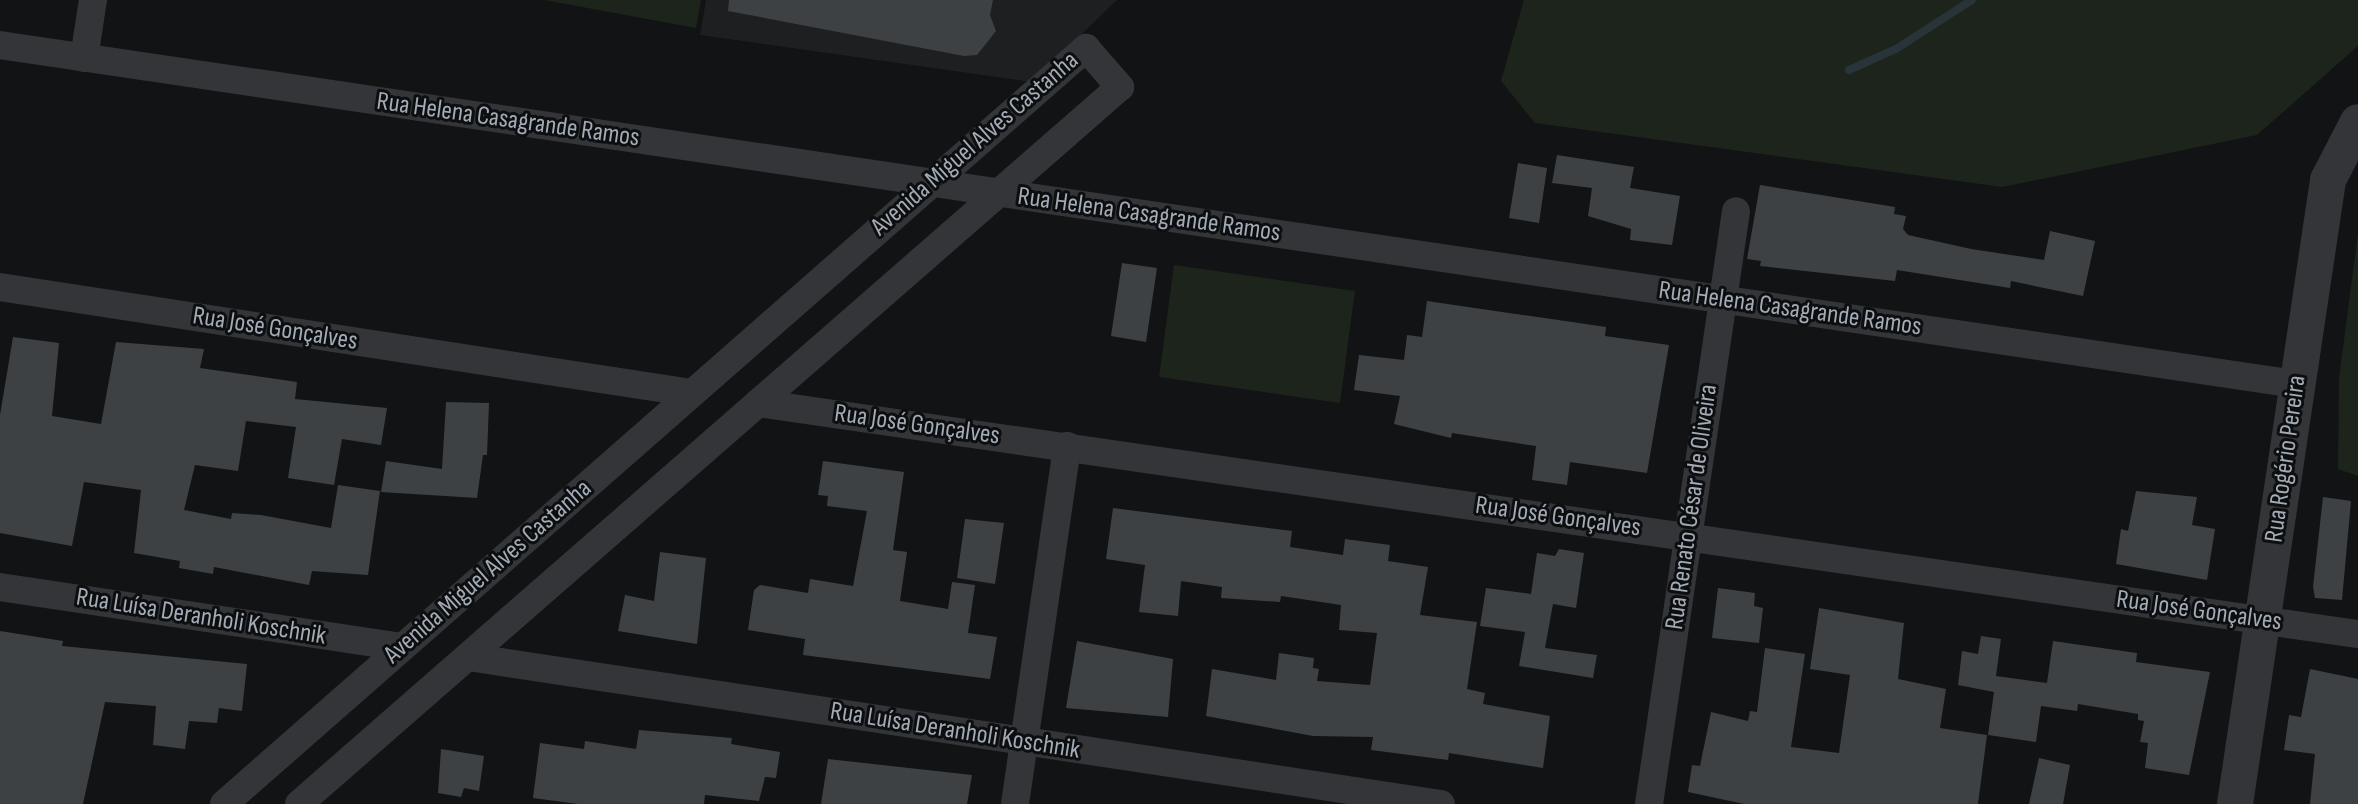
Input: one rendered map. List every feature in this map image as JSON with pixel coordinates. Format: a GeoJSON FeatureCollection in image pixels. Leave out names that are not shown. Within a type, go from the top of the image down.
{"type":"FeatureCollection","features":[{"type":"Feature","properties":{"kind":"street"},"geometry":{"type":"LineString","coordinates":[[84,58],[93,0]]}},
{"type":"Feature","properties":{"kind":"street","name":"Rua Helena Casagrande Ramos"},"geometry":{"type":"LineString","coordinates":[[0,45],[2297,384]]}},
{"type":"Feature","properties":{"kind":"street","name":"Avenida Miguel Alves Castanha"},"geometry":{"type":"LineString","coordinates":[[224,804],[929,182],[1086,48],[1120,87],[299,804]]}},
{"type":"Feature","properties":{"kind":"street","name":"Rua Rogério Pereira"},"geometry":{"type":"LineString","coordinates":[[2235,804],[2328,180],[2358,122]]}},
{"type":"Feature","properties":{"kind":"street","name":"Rua Renato César de Oliveira"},"geometry":{"type":"LineString","coordinates":[[1649,804],[1736,211]]}},
{"type":"Feature","properties":{"kind":"street","name":"Rua José Gonçalves"},"geometry":{"type":"LineString","coordinates":[[0,287],[692,393]]}},
{"type":"Feature","properties":{"kind":"street","name":"Rua José Gonçalves"},"geometry":{"type":"LineString","coordinates":[[758,403],[2358,634]]}},
{"type":"Feature","properties":{"kind":"street"},"geometry":{"type":"LineString","coordinates":[[1015,804],[1067,446]]}},
{"type":"Feature","properties":{"kind":"street","name":"Rua Luísa Deranholi Koschnik"},"geometry":{"type":"LineString","coordinates":[[0,587],[403,647]]}},
{"type":"Feature","properties":{"kind":"street","name":"Rua Luísa Deranholi Koschnik"},"geometry":{"type":"LineString","coordinates":[[468,657],[1441,804]]}},
{"type":"Feature","properties":{"kind":"shaded area"},"geometry":{"type":"Polygon","coordinates":[[[544,0],[701,0],[696,28],[544,0]]]}},
{"type":"Feature","properties":{"kind":"shaded area"},"geometry":{"type":"Polygon","coordinates":[[[706,0],[1117,0],[1032,82],[700,35],[706,0]]]}},
{"type":"Feature","properties":{"kind":"shaded area"},"geometry":{"type":"Polygon","coordinates":[[[1524,0],[2358,0],[2358,46],[2257,135],[2002,187],[1535,123],[1501,81],[1524,0]]]}},
{"type":"Feature","properties":{"kind":"shaded area"},"geometry":{"type":"Polygon","coordinates":[[[2358,233],[2358,476],[2338,469],[2339,378],[2358,233]]]}},
{"type":"Feature","properties":{"kind":"shaded area"},"geometry":{"type":"Polygon","coordinates":[[[1174,265],[1355,291],[1340,403],[1159,377],[1174,265]]]}},
{"type":"Feature","properties":{"kind":"building"},"geometry":{"type":"Polygon","coordinates":[[[729,0],[993,0],[990,15],[996,31],[977,55],[964,56],[728,11],[729,0]]]}},
{"type":"Feature","properties":{"kind":"building"},"geometry":{"type":"Polygon","coordinates":[[[1557,155],[1634,167],[1630,188],[1680,196],[1672,245],[1630,240],[1631,229],[1588,216],[1592,188],[1552,183],[1557,155]]]}},
{"type":"Feature","properties":{"kind":"building"},"geometry":{"type":"Polygon","coordinates":[[[1518,163],[1547,168],[1539,223],[1509,218],[1518,163]]]}},
{"type":"Feature","properties":{"kind":"building"},"geometry":{"type":"Polygon","coordinates":[[[1760,185],[1895,207],[1894,214],[1906,216],[1903,229],[1908,235],[1971,249],[2044,260],[2050,231],[2095,241],[2083,296],[2011,281],[2010,288],[1897,270],[1895,281],[1760,266],[1761,261],[1747,259],[1760,185]]]}},
{"type":"Feature","properties":{"kind":"building"},"geometry":{"type":"Polygon","coordinates":[[[1122,263],[1157,268],[1146,342],[1111,336],[1122,263]]]}},
{"type":"Feature","properties":{"kind":"building"},"geometry":{"type":"Polygon","coordinates":[[[1427,301],[1606,327],[1605,336],[1669,345],[1647,473],[1570,462],[1567,485],[1532,480],[1536,446],[1452,433],[1451,438],[1394,424],[1400,396],[1354,390],[1359,355],[1404,360],[1407,335],[1422,337],[1427,301]]]}},
{"type":"Feature","properties":{"kind":"building"},"geometry":{"type":"Polygon","coordinates":[[[13,337],[59,343],[52,416],[101,424],[116,342],[204,349],[200,368],[297,382],[295,399],[387,408],[381,445],[342,439],[334,485],[288,478],[296,427],[246,421],[238,471],[195,465],[184,510],[231,519],[232,513],[261,515],[331,528],[338,485],[380,491],[368,575],[312,571],[309,585],[214,567],[213,574],[179,568],[180,561],[134,553],[141,490],[84,482],[72,546],[0,533],[0,415],[13,337]]]}},
{"type":"Feature","properties":{"kind":"building"},"geometry":{"type":"Polygon","coordinates":[[[446,402],[489,403],[487,455],[483,455],[477,498],[381,492],[386,461],[442,469],[446,402]]]}},
{"type":"Feature","properties":{"kind":"building"},"geometry":{"type":"Polygon","coordinates":[[[823,461],[904,472],[893,550],[907,552],[900,601],[948,609],[952,582],[975,585],[968,633],[997,637],[990,679],[803,655],[805,639],[748,630],[754,590],[760,585],[808,593],[810,579],[853,586],[867,511],[827,506],[828,496],[818,495],[823,461]]]}},
{"type":"Feature","properties":{"kind":"building"},"geometry":{"type":"Polygon","coordinates":[[[2136,491],[2197,497],[2192,525],[2215,529],[2207,580],[2116,564],[2121,529],[2128,531],[2136,491]]]}},
{"type":"Feature","properties":{"kind":"building"},"geometry":{"type":"Polygon","coordinates":[[[2323,497],[2351,501],[2342,600],[2315,598],[2313,587],[2323,497]]]}},
{"type":"Feature","properties":{"kind":"building"},"geometry":{"type":"Polygon","coordinates":[[[1113,508],[1292,531],[1290,547],[1343,555],[1345,539],[1390,545],[1388,561],[1428,567],[1420,615],[1477,622],[1467,689],[1485,693],[1483,704],[1550,716],[1543,768],[1449,753],[1448,760],[1371,750],[1373,737],[1313,736],[1206,716],[1212,669],[1276,680],[1279,653],[1314,658],[1313,668],[1319,669],[1317,681],[1370,685],[1377,633],[1339,630],[1341,605],[1281,596],[1280,602],[1221,598],[1222,587],[1181,581],[1178,616],[1139,612],[1145,565],[1106,559],[1113,508]]]}},
{"type":"Feature","properties":{"kind":"building"},"geometry":{"type":"Polygon","coordinates":[[[965,519],[1004,523],[995,584],[957,578],[965,519]]]}},
{"type":"Feature","properties":{"kind":"building"},"geometry":{"type":"Polygon","coordinates":[[[1559,549],[1584,553],[1576,608],[1553,604],[1545,648],[1597,655],[1593,678],[1519,666],[1525,632],[1480,626],[1486,588],[1531,594],[1537,553],[1555,556],[1559,549]]]}},
{"type":"Feature","properties":{"kind":"building"},"geometry":{"type":"Polygon","coordinates":[[[660,552],[706,558],[697,644],[618,631],[625,595],[654,601],[660,552]]]}},
{"type":"Feature","properties":{"kind":"building"},"geometry":{"type":"Polygon","coordinates":[[[1718,588],[1755,593],[1754,606],[1763,608],[1759,643],[1712,638],[1718,588]]]}},
{"type":"Feature","properties":{"kind":"building"},"geometry":{"type":"Polygon","coordinates":[[[1819,608],[1904,623],[1898,679],[1946,689],[1940,728],[1987,735],[1978,804],[1744,804],[1688,792],[1692,765],[1700,766],[1711,712],[1748,721],[1750,711],[1757,712],[1765,648],[1805,654],[1791,747],[1839,753],[1850,675],[1810,669],[1819,608]]]}},
{"type":"Feature","properties":{"kind":"building"},"geometry":{"type":"Polygon","coordinates":[[[0,631],[63,641],[62,646],[247,664],[242,711],[219,708],[217,723],[189,721],[185,749],[153,745],[156,706],[105,702],[83,804],[0,804],[0,631]]]}},
{"type":"Feature","properties":{"kind":"building"},"geometry":{"type":"Polygon","coordinates":[[[1981,636],[2001,639],[1996,676],[2047,683],[2053,641],[2137,653],[2136,662],[2210,672],[2189,775],[2145,768],[2148,743],[2140,742],[2144,721],[2138,720],[2138,714],[2078,704],[2077,711],[2041,706],[2036,742],[1988,735],[1994,692],[1958,685],[1962,651],[1978,654],[1981,636]]]}},
{"type":"Feature","properties":{"kind":"building"},"geometry":{"type":"Polygon","coordinates":[[[1077,641],[1173,659],[1168,717],[1066,708],[1077,641]]]}},
{"type":"Feature","properties":{"kind":"building"},"geometry":{"type":"Polygon","coordinates":[[[2310,669],[2358,679],[2358,804],[2310,804],[2315,754],[2284,750],[2289,715],[2301,717],[2310,669]]]}},
{"type":"Feature","properties":{"kind":"building"},"geometry":{"type":"Polygon","coordinates":[[[639,730],[732,738],[731,744],[780,752],[776,778],[765,777],[759,801],[705,795],[704,804],[578,804],[533,798],[540,743],[584,749],[585,741],[636,749],[639,730]]]}},
{"type":"Feature","properties":{"kind":"building"},"geometry":{"type":"Polygon","coordinates":[[[441,749],[484,756],[479,791],[464,788],[461,797],[438,793],[441,749]]]}},
{"type":"Feature","properties":{"kind":"building"},"geometry":{"type":"Polygon","coordinates":[[[2039,758],[2070,765],[2063,804],[2029,804],[2039,758]]]}},
{"type":"Feature","properties":{"kind":"building"},"geometry":{"type":"Polygon","coordinates":[[[828,759],[972,775],[967,804],[821,804],[828,759]]]}},
{"type":"Feature","properties":{"kind":"waterway"},"geometry":{"type":"LineString","coordinates":[[1849,70],[1896,49],[1972,0]]}}]}
